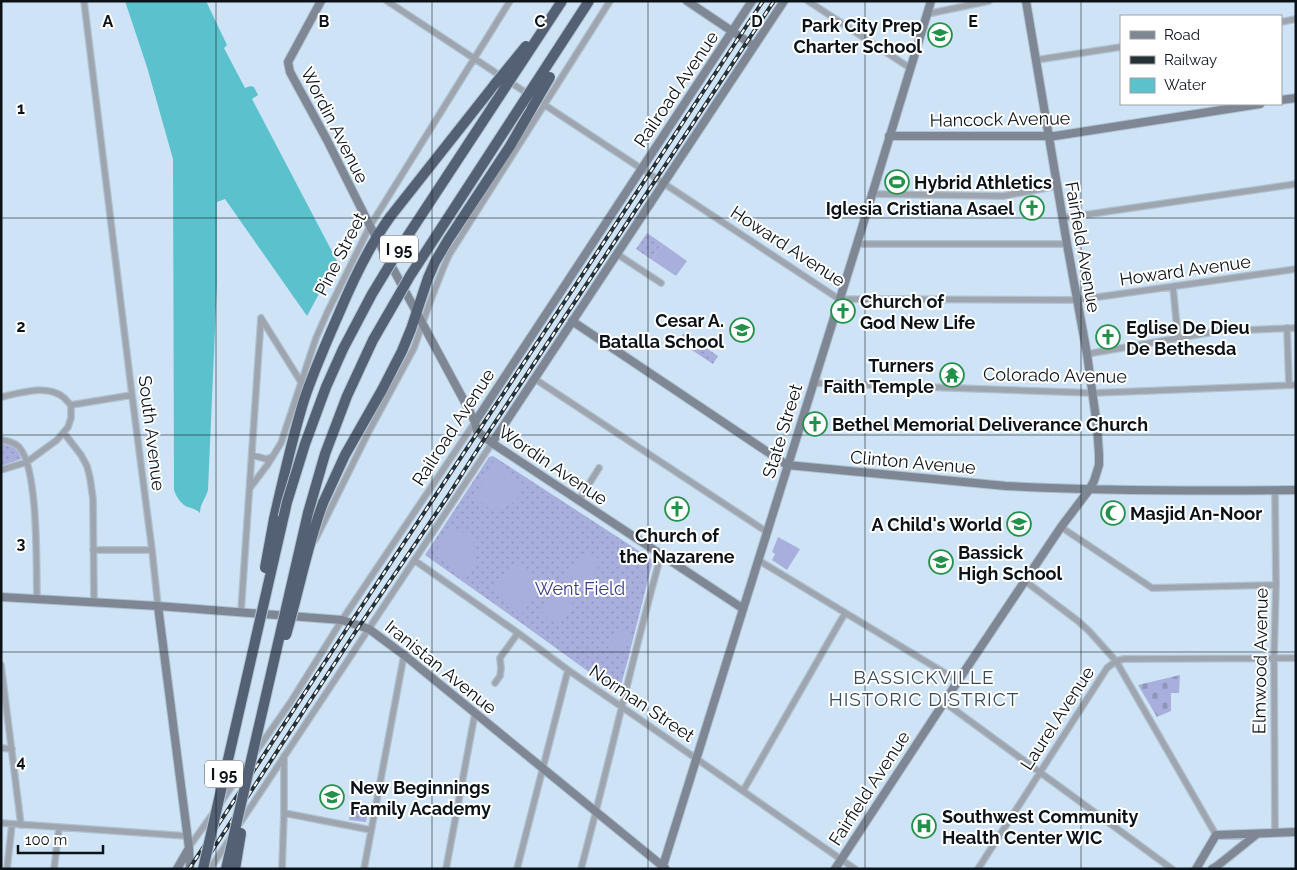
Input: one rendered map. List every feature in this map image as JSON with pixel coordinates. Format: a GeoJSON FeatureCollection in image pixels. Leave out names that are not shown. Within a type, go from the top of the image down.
{"type":"FeatureCollection","features":[{"type":"Feature","properties":{"kind":"highway","name":"I 95"},"geometry":{"type":"LineString","coordinates":[[203,869],[280,530],[292,482],[314,417],[343,349],[388,267],[562,1]]}},
{"type":"Feature","properties":{"kind":"highway","name":"I 95"},"geometry":{"type":"LineString","coordinates":[[226,869],[311,500],[332,435],[355,377],[382,322],[410,276],[589,1]]}},
{"type":"Feature","properties":{"kind":"highway"},"geometry":{"type":"LineString","coordinates":[[246,680],[274,519],[293,439],[312,379],[352,284],[376,237],[495,84],[553,14]]}},
{"type":"Feature","properties":{"kind":"highway"},"geometry":{"type":"LineString","coordinates":[[260,722],[293,613],[310,543],[323,503],[345,454],[382,390],[408,338],[428,278],[439,255],[510,146],[550,77],[548,64]]}},
{"type":"Feature","properties":{"kind":"highway"},"geometry":{"type":"LineString","coordinates":[[235,869],[246,784]]}},
{"type":"Feature","properties":{"kind":"street","name":"South Avenue"},"geometry":{"type":"LineString","coordinates":[[84,1],[189,848],[190,869]]}},
{"type":"Feature","properties":{"kind":"street","name":"Wordin Avenue"},"geometry":{"type":"LineString","coordinates":[[321,1],[288,62],[290,72],[475,422],[477,431],[492,443],[742,608]]}},
{"type":"Feature","properties":{"kind":"street","name":"Howard Avenue"},"geometry":{"type":"LineString","coordinates":[[387,1],[839,299],[1077,300],[1296,269]]}},
{"type":"Feature","properties":{"kind":"street","name":"Pine Street"},"geometry":{"type":"LineString","coordinates":[[250,488],[281,443],[319,330],[370,226],[510,1]]}},
{"type":"Feature","properties":{"kind":"street"},"geometry":{"type":"LineString","coordinates":[[294,616],[312,546],[368,433],[414,348],[442,270],[610,1]]}},
{"type":"Feature","properties":{"kind":"street"},"geometry":{"type":"LineString","coordinates":[[687,1],[754,46]]}},
{"type":"Feature","properties":{"kind":"street","name":"Railroad Avenue"},"geometry":{"type":"LineString","coordinates":[[177,869],[189,848],[290,703],[342,620],[475,422],[752,1]]}},
{"type":"Feature","properties":{"kind":"street"},"geometry":{"type":"LineString","coordinates":[[210,869],[784,1]]}},
{"type":"Feature","properties":{"kind":"street"},"geometry":{"type":"LineString","coordinates":[[808,1],[910,68]]}},
{"type":"Feature","properties":{"kind":"street","name":"State Street"},"geometry":{"type":"LineString","coordinates":[[663,868],[931,1]]}},
{"type":"Feature","properties":{"kind":"street"},"geometry":{"type":"LineString","coordinates":[[927,14],[989,1]]}},
{"type":"Feature","properties":{"kind":"street","name":"Fairfield Avenue"},"geometry":{"type":"LineString","coordinates":[[835,869],[1024,581],[1061,526],[1089,490],[1096,477],[1099,465],[1093,393],[1087,354],[1026,1]]}},
{"type":"Feature","properties":{"kind":"street"},"geometry":{"type":"LineString","coordinates":[[1282,22],[1296,19]]}},
{"type":"Feature","properties":{"kind":"street"},"geometry":{"type":"LineString","coordinates":[[1036,60],[1120,47]]}},
{"type":"Feature","properties":{"kind":"street"},"geometry":{"type":"LineString","coordinates":[[1282,100],[1296,98]]}},
{"type":"Feature","properties":{"kind":"street","name":"Hancock Avenue"},"geometry":{"type":"LineString","coordinates":[[889,136],[1049,136],[1253,105]]}},
{"type":"Feature","properties":{"kind":"street"},"geometry":{"type":"LineString","coordinates":[[1063,218],[1296,184]]}},
{"type":"Feature","properties":{"kind":"street"},"geometry":{"type":"LineString","coordinates":[[872,194],[1003,196],[1057,186]]}},
{"type":"Feature","properties":{"kind":"street"},"geometry":{"type":"LineString","coordinates":[[857,244],[1067,244]]}},
{"type":"Feature","properties":{"kind":"street"},"geometry":{"type":"LineString","coordinates":[[617,254],[662,283]]}},
{"type":"Feature","properties":{"kind":"street"},"geometry":{"type":"LineString","coordinates":[[1172,287],[1178,338]]}},
{"type":"Feature","properties":{"kind":"street"},"geometry":{"type":"LineString","coordinates":[[241,612],[261,318],[301,382]]}},
{"type":"Feature","properties":{"kind":"street","name":"Clinton Avenue"},"geometry":{"type":"LineString","coordinates":[[572,322],[787,465],[1006,486],[1089,490],[1296,490]]}},
{"type":"Feature","properties":{"kind":"street"},"geometry":{"type":"LineString","coordinates":[[1287,328],[1292,385]]}},
{"type":"Feature","properties":{"kind":"street"},"geometry":{"type":"LineString","coordinates":[[1087,354],[1219,331],[1296,328]]}},
{"type":"Feature","properties":{"kind":"street"},"geometry":{"type":"LineString","coordinates":[[535,379],[767,532]]}},
{"type":"Feature","properties":{"kind":"street","name":"Colorado Avenue"},"geometry":{"type":"LineString","coordinates":[[813,383],[1093,393],[1292,385]]}},
{"type":"Feature","properties":{"kind":"street"},"geometry":{"type":"LineString","coordinates":[[1,396],[38,390],[51,390],[62,396],[71,405],[71,418],[64,433],[57,440],[27,462],[1,470]]}},
{"type":"Feature","properties":{"kind":"street"},"geometry":{"type":"LineString","coordinates":[[71,405],[132,395]]}},
{"type":"Feature","properties":{"kind":"street"},"geometry":{"type":"LineString","coordinates":[[64,433],[78,451],[90,478],[93,499],[94,602]]}},
{"type":"Feature","properties":{"kind":"street"},"geometry":{"type":"LineString","coordinates":[[1,440],[17,446],[27,462],[33,504],[37,599]]}},
{"type":"Feature","properties":{"kind":"street"},"geometry":{"type":"LineString","coordinates":[[252,455],[266,459],[272,457]]}},
{"type":"Feature","properties":{"kind":"street"},"geometry":{"type":"LineString","coordinates":[[579,500],[599,468]]}},
{"type":"Feature","properties":{"kind":"street","name":"Elmwood Avenue"},"geometry":{"type":"LineString","coordinates":[[1275,490],[1275,832]]}},
{"type":"Feature","properties":{"kind":"street"},"geometry":{"type":"LineString","coordinates":[[1061,526],[1152,588],[1276,585]]}},
{"type":"Feature","properties":{"kind":"street"},"geometry":{"type":"LineString","coordinates":[[93,550],[152,550]]}},
{"type":"Feature","properties":{"kind":"street"},"geometry":{"type":"LineString","coordinates":[[581,869],[661,554]]}},
{"type":"Feature","properties":{"kind":"street","name":"Norman Street"},"geometry":{"type":"LineString","coordinates":[[414,560],[568,670],[855,869]]}},
{"type":"Feature","properties":{"kind":"street"},"geometry":{"type":"LineString","coordinates":[[758,560],[958,681]]}},
{"type":"Feature","properties":{"kind":"street"},"geometry":{"type":"LineString","coordinates":[[1024,581],[1078,621],[1116,661],[1216,835]]}},
{"type":"Feature","properties":{"kind":"street","name":"Iranistan Avenue"},"geometry":{"type":"LineString","coordinates":[[1,596],[342,620],[370,629],[663,868]]}},
{"type":"Feature","properties":{"kind":"street"},"geometry":{"type":"LineString","coordinates":[[743,792],[845,613]]}},
{"type":"Feature","properties":{"kind":"street"},"geometry":{"type":"LineString","coordinates":[[495,683],[500,676],[500,658],[518,633]]}},
{"type":"Feature","properties":{"kind":"street"},"geometry":{"type":"LineString","coordinates":[[364,869],[404,655]]}},
{"type":"Feature","properties":{"kind":"street","name":"Laurel Avenue"},"geometry":{"type":"LineString","coordinates":[[978,869],[1107,668],[1116,661],[1124,659],[1296,658]]}},
{"type":"Feature","properties":{"kind":"street"},"geometry":{"type":"LineString","coordinates":[[2,669],[21,824]]}},
{"type":"Feature","properties":{"kind":"street"},"geometry":{"type":"LineString","coordinates":[[517,869],[568,670]]}},
{"type":"Feature","properties":{"kind":"street"},"geometry":{"type":"LineString","coordinates":[[944,702],[1172,869]]}},
{"type":"Feature","properties":{"kind":"street"},"geometry":{"type":"LineString","coordinates":[[446,869],[475,713]]}},
{"type":"Feature","properties":{"kind":"street"},"geometry":{"type":"LineString","coordinates":[[1,748],[12,749]]}},
{"type":"Feature","properties":{"kind":"street"},"geometry":{"type":"LineString","coordinates":[[282,869],[284,755]]}},
{"type":"Feature","properties":{"kind":"street"},"geometry":{"type":"LineString","coordinates":[[284,813],[371,830]]}},
{"type":"Feature","properties":{"kind":"street"},"geometry":{"type":"LineString","coordinates":[[1,823],[187,836]]}},
{"type":"Feature","properties":{"kind":"street"},"geometry":{"type":"LineString","coordinates":[[7,869],[12,824]]}},
{"type":"Feature","properties":{"kind":"street"},"geometry":{"type":"LineString","coordinates":[[54,869],[59,828]]}},
{"type":"Feature","properties":{"kind":"street"},"geometry":{"type":"LineString","coordinates":[[1216,835],[1296,832]]}},
{"type":"Feature","properties":{"kind":"street"},"geometry":{"type":"LineString","coordinates":[[1215,868],[1257,834]]}},
{"type":"Feature","properties":{"kind":"street"},"geometry":{"type":"LineString","coordinates":[[1196,869],[1216,835]]}},
{"type":"Feature","properties":{"kind":"green space"},"geometry":{"type":"Polygon","coordinates":[[[647,233],[663,244],[652,260],[636,249],[647,233]]]}},
{"type":"Feature","properties":{"kind":"green space"},"geometry":{"type":"Polygon","coordinates":[[[663,244],[687,261],[676,276],[652,260],[663,244]]]}},
{"type":"Feature","properties":{"kind":"green space"},"geometry":{"type":"Polygon","coordinates":[[[684,333],[718,356],[713,364],[678,341],[684,333]]]}},
{"type":"Feature","properties":{"kind":"green space"},"geometry":{"type":"Polygon","coordinates":[[[1,442],[15,447],[21,455],[21,459],[1,466],[1,442]]]}},
{"type":"Feature","properties":{"kind":"green space","name":"Went Field"},"geometry":{"type":"Polygon","coordinates":[[[493,456],[653,560],[618,693],[425,555],[489,457],[493,456]]]}},
{"type":"Feature","properties":{"kind":"green space"},"geometry":{"type":"Polygon","coordinates":[[[492,462],[523,484],[517,500],[504,508],[491,510],[475,497],[492,462]]]}},
{"type":"Feature","properties":{"kind":"green space"},"geometry":{"type":"Polygon","coordinates":[[[450,529],[462,531],[473,541],[474,564],[465,575],[434,555],[450,529]]]}},
{"type":"Feature","properties":{"kind":"green space"},"geometry":{"type":"Polygon","coordinates":[[[778,537],[800,549],[787,570],[772,560],[775,554],[772,552],[778,537]]]}},
{"type":"Feature","properties":{"kind":"green space"},"geometry":{"type":"Polygon","coordinates":[[[586,550],[602,561],[557,625],[541,614],[586,550]]]}},
{"type":"Feature","properties":{"kind":"green space"},"geometry":{"type":"Polygon","coordinates":[[[519,566],[532,573],[541,581],[522,615],[492,591],[502,575],[519,566]]]}},
{"type":"Feature","properties":{"kind":"green space"},"geometry":{"type":"Polygon","coordinates":[[[623,627],[633,635],[618,656],[607,649],[623,627]]]}},
{"type":"Feature","properties":{"kind":"green space"},"geometry":{"type":"Polygon","coordinates":[[[1180,675],[1179,693],[1171,693],[1171,711],[1157,717],[1138,685],[1180,675]]]}},
{"type":"Feature","properties":{"kind":"green space"},"geometry":{"type":"Polygon","coordinates":[[[352,805],[369,808],[366,822],[349,820],[352,805]]]}},
{"type":"Feature","properties":{"kind":"water"},"geometry":{"type":"Polygon","coordinates":[[[125,1],[206,1],[227,45],[224,48],[245,88],[254,87],[258,95],[252,99],[337,261],[307,316],[225,199],[217,202],[217,284],[208,490],[200,513],[185,506],[174,490],[173,159],[147,67],[125,1]]]}},
{"type":"Feature","properties":{"kind":"railway"},"geometry":{"type":"LineString","coordinates":[[189,869],[763,1]]}},
{"type":"Feature","properties":{"kind":"railway"},"geometry":{"type":"LineString","coordinates":[[200,869],[774,1]]}},
{"type":"Feature","properties":{"kind":"place","name":"Park City Prep Charter School"},"geometry":{"type":"Point","coordinates":[940,35]}},
{"type":"Feature","properties":{"kind":"place","name":"Hybrid Athletics"},"geometry":{"type":"Point","coordinates":[897,182]}},
{"type":"Feature","properties":{"kind":"place","name":"Iglesia Cristiana Asael"},"geometry":{"type":"Point","coordinates":[1032,208]}},
{"type":"Feature","properties":{"kind":"place","name":"Church of God New Life"},"geometry":{"type":"Point","coordinates":[843,311]}},
{"type":"Feature","properties":{"kind":"place","name":"Cesar A. Batalla School"},"geometry":{"type":"Point","coordinates":[742,330]}},
{"type":"Feature","properties":{"kind":"place","name":"Eglise De Dieu De Bethesda"},"geometry":{"type":"Point","coordinates":[1108,337]}},
{"type":"Feature","properties":{"kind":"place","name":"Turners Faith Temple"},"geometry":{"type":"Point","coordinates":[952,375]}},
{"type":"Feature","properties":{"kind":"place","name":"Bethel Memorial Deliverance Church"},"geometry":{"type":"Point","coordinates":[815,424]}},
{"type":"Feature","properties":{"kind":"place","name":"Church of the Nazarene"},"geometry":{"type":"Point","coordinates":[677,509]}},
{"type":"Feature","properties":{"kind":"place","name":"Masjid An-Noor"},"geometry":{"type":"Point","coordinates":[1113,513]}},
{"type":"Feature","properties":{"kind":"place","name":"A Child's World"},"geometry":{"type":"Point","coordinates":[1019,524]}},
{"type":"Feature","properties":{"kind":"place","name":"Bassick High School"},"geometry":{"type":"Point","coordinates":[941,562]}},
{"type":"Feature","properties":{"kind":"place","name":"New Beginnings Family Academy"},"geometry":{"type":"Point","coordinates":[332,797]}},
{"type":"Feature","properties":{"kind":"place","name":"Southwest Community Health Center WIC"},"geometry":{"type":"Point","coordinates":[924,826]}},
{"type":"Feature","properties":{"kind":"district","name":"BASSICKVILLE HISTORIC DISTRICT"},"geometry":{"type":"Point","coordinates":[924,688]}}]}
